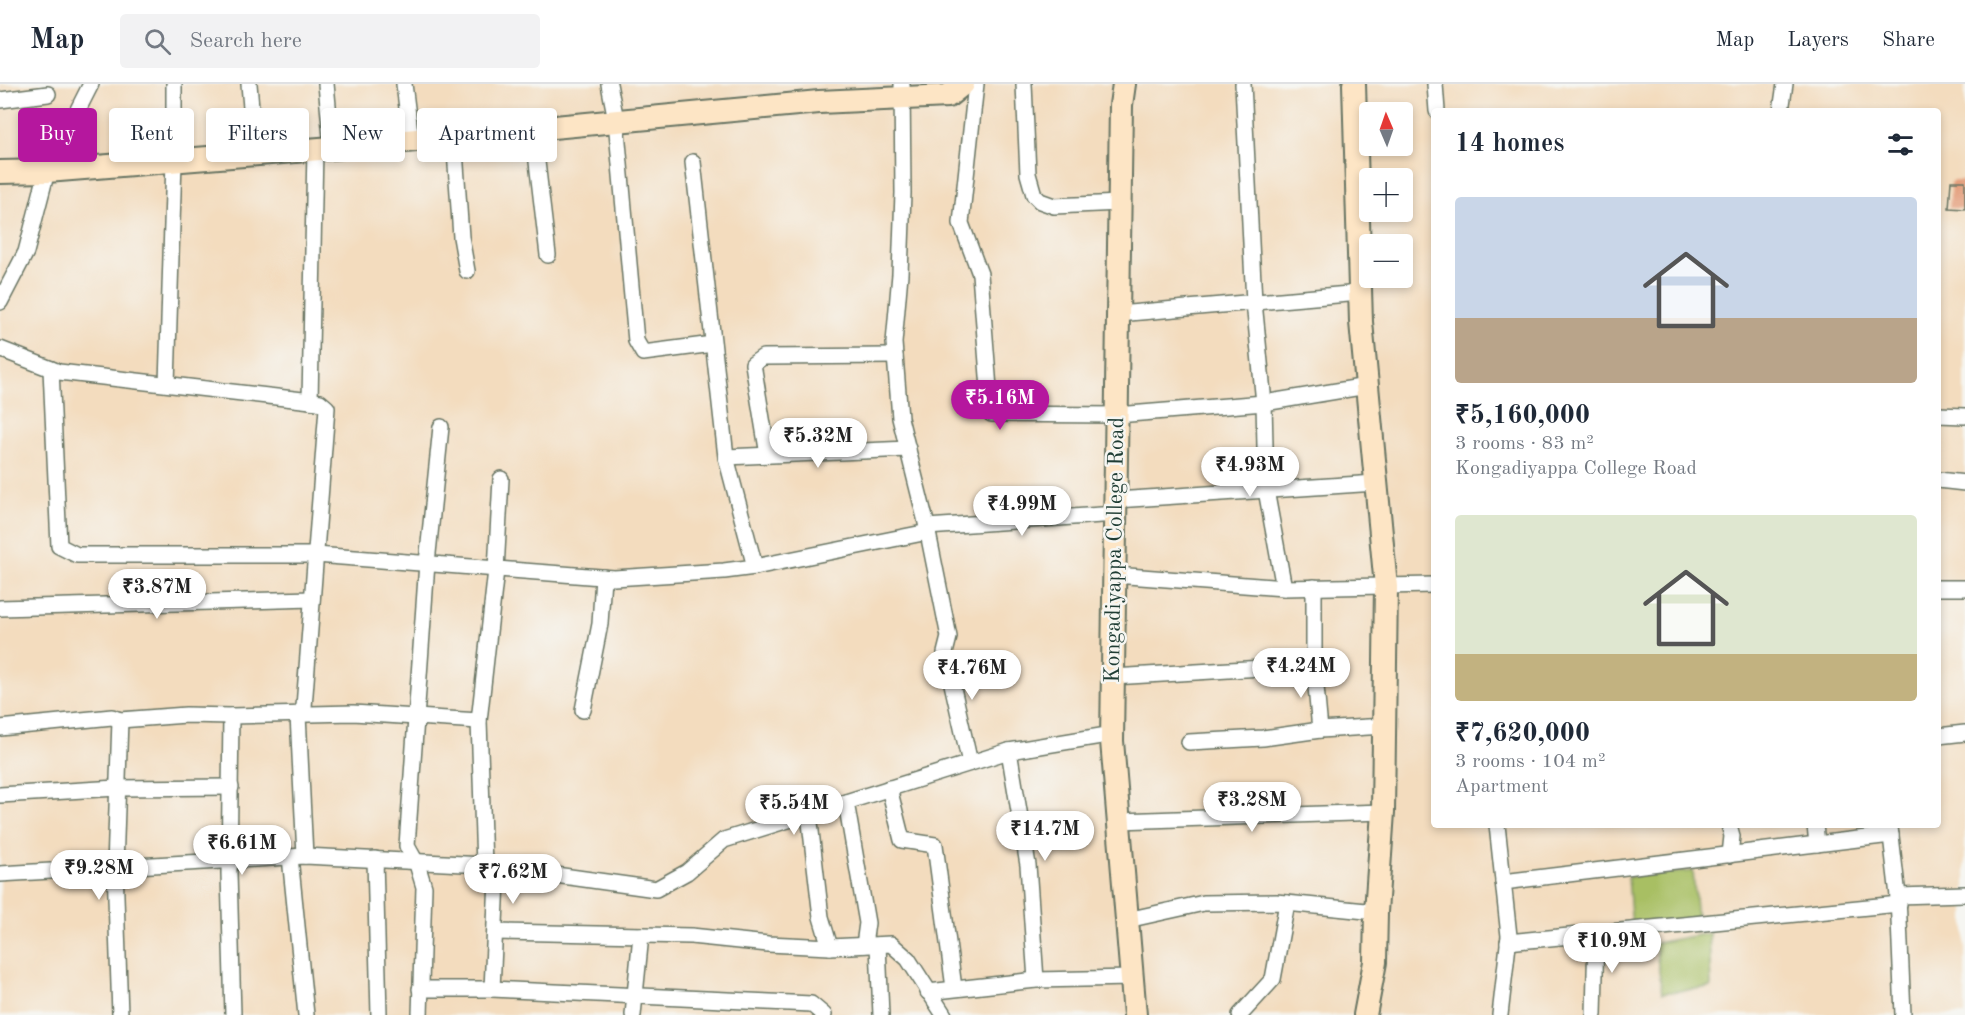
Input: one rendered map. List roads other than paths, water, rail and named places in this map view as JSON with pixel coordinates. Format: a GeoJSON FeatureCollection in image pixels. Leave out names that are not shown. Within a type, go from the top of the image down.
{"type":"FeatureCollection","features":[{"type":"Feature","properties":{"kind":"street"},"geometry":{"type":"LineString","coordinates":[[0,302],[26,252],[47,171],[91,84]]}},
{"type":"Feature","properties":{"kind":"street"},"geometry":{"type":"LineString","coordinates":[[174,84],[174,108]]}},
{"type":"Feature","properties":{"kind":"street"},"geometry":{"type":"LineString","coordinates":[[249,84],[251,108]]}},
{"type":"Feature","properties":{"kind":"street"},"geometry":{"type":"LineString","coordinates":[[325,108],[326,84]]}},
{"type":"Feature","properties":{"kind":"street"},"geometry":{"type":"LineString","coordinates":[[404,84],[411,140]]}},
{"type":"Feature","properties":{"kind":"street"},"geometry":{"type":"LineString","coordinates":[[609,84],[616,120],[636,341],[643,353],[713,344]]}},
{"type":"Feature","properties":{"kind":"street"},"geometry":{"type":"LineString","coordinates":[[557,126],[819,102],[902,91],[948,96],[963,84]]}},
{"type":"Feature","properties":{"kind":"street"},"geometry":{"type":"LineString","coordinates":[[976,84],[961,223],[980,274],[991,414],[1117,415],[1264,403],[1367,386]]}},
{"type":"Feature","properties":{"kind":"street"},"geometry":{"type":"LineString","coordinates":[[1024,84],[1028,174],[1034,195],[1040,201],[1054,206],[1120,203]]}},
{"type":"Feature","properties":{"kind":"street","name":"Kongadiyappa College Road"},"geometry":{"type":"LineString","coordinates":[[1124,84],[1121,105],[1113,734],[1135,1015]]}},
{"type":"Feature","properties":{"kind":"street"},"geometry":{"type":"LineString","coordinates":[[1243,84],[1254,302],[1264,403],[1266,490],[1284,588]]}},
{"type":"Feature","properties":{"kind":"street"},"geometry":{"type":"LineString","coordinates":[[1354,84],[1360,293],[1386,587],[1383,812],[1375,962],[1365,1015]]}},
{"type":"Feature","properties":{"kind":"street"},"geometry":{"type":"LineString","coordinates":[[1435,84],[1437,108]]}},
{"type":"Feature","properties":{"kind":"street"},"geometry":{"type":"LineString","coordinates":[[1781,108],[1785,84]]}},
{"type":"Feature","properties":{"kind":"street"},"geometry":{"type":"LineString","coordinates":[[902,91],[903,192],[900,274],[894,343],[900,417],[950,638],[945,653],[970,763]]}},
{"type":"Feature","properties":{"kind":"street"},"geometry":{"type":"LineString","coordinates":[[0,100],[48,94]]}},
{"type":"Feature","properties":{"kind":"street"},"geometry":{"type":"LineString","coordinates":[[405,141],[417,139]]}},
{"type":"Feature","properties":{"kind":"street"},"geometry":{"type":"LineString","coordinates":[[0,172],[47,171],[161,162]]}},
{"type":"Feature","properties":{"kind":"street"},"geometry":{"type":"LineString","coordinates":[[167,384],[174,162]]}},
{"type":"Feature","properties":{"kind":"street"},"geometry":{"type":"LineString","coordinates":[[306,1015],[298,856],[298,715],[304,707],[327,408],[320,402],[310,400],[322,162]]}},
{"type":"Feature","properties":{"kind":"street"},"geometry":{"type":"LineString","coordinates":[[456,162],[461,237],[468,271]]}},
{"type":"Feature","properties":{"kind":"street"},"geometry":{"type":"LineString","coordinates":[[537,162],[548,255]]}},
{"type":"Feature","properties":{"kind":"street"},"geometry":{"type":"LineString","coordinates":[[693,162],[726,457],[755,567]]}},
{"type":"Feature","properties":{"kind":"street"},"geometry":{"type":"LineString","coordinates":[[1118,314],[1360,293]]}},
{"type":"Feature","properties":{"kind":"street"},"geometry":{"type":"LineString","coordinates":[[0,349],[59,372],[320,402]]}},
{"type":"Feature","properties":{"kind":"street"},"geometry":{"type":"LineString","coordinates":[[768,455],[753,364],[763,357],[895,356]]}},
{"type":"Feature","properties":{"kind":"street"},"geometry":{"type":"LineString","coordinates":[[51,369],[58,546],[77,555],[316,555],[603,577],[724,571],[755,567],[927,529],[1266,490],[1376,483]]}},
{"type":"Feature","properties":{"kind":"street"},"geometry":{"type":"LineString","coordinates":[[1941,415],[1965,417]]}},
{"type":"Feature","properties":{"kind":"street"},"geometry":{"type":"LineString","coordinates":[[420,1015],[424,887],[407,846],[427,563],[441,427]]}},
{"type":"Feature","properties":{"kind":"street"},"geometry":{"type":"LineString","coordinates":[[726,457],[908,449]]}},
{"type":"Feature","properties":{"kind":"street"},"geometry":{"type":"LineString","coordinates":[[484,865],[479,721],[496,569],[501,479]]}},
{"type":"Feature","properties":{"kind":"street"},"geometry":{"type":"LineString","coordinates":[[1941,480],[1965,483]]}},
{"type":"Feature","properties":{"kind":"street"},"geometry":{"type":"LineString","coordinates":[[1115,575],[1284,588],[1431,585]]}},
{"type":"Feature","properties":{"kind":"street"},"geometry":{"type":"LineString","coordinates":[[583,710],[600,624],[603,577]]}},
{"type":"Feature","properties":{"kind":"street"},"geometry":{"type":"LineString","coordinates":[[1314,587],[1314,665],[1320,730]]}},
{"type":"Feature","properties":{"kind":"street"},"geometry":{"type":"LineString","coordinates":[[1941,588],[1965,588]]}},
{"type":"Feature","properties":{"kind":"street"},"geometry":{"type":"LineString","coordinates":[[0,608],[312,599]]}},
{"type":"Feature","properties":{"kind":"street"},"geometry":{"type":"LineString","coordinates":[[1113,677],[1314,665]]}},
{"type":"Feature","properties":{"kind":"street"},"geometry":{"type":"LineString","coordinates":[[0,728],[112,717],[120,720],[186,715],[353,713],[479,721]]}},
{"type":"Feature","properties":{"kind":"street"},"geometry":{"type":"LineString","coordinates":[[231,716],[230,860],[233,1015]]}},
{"type":"Feature","properties":{"kind":"street"},"geometry":{"type":"LineString","coordinates":[[120,720],[115,867],[120,1015]]}},
{"type":"Feature","properties":{"kind":"street"},"geometry":{"type":"LineString","coordinates":[[1189,742],[1263,738],[1320,730],[1384,726]]}},
{"type":"Feature","properties":{"kind":"street"},"geometry":{"type":"LineString","coordinates":[[0,874],[298,856],[484,865],[656,889],[687,872],[724,840],[1009,751],[1113,734]]}},
{"type":"Feature","properties":{"kind":"street"},"geometry":{"type":"LineString","coordinates":[[1941,736],[1965,734]]}},
{"type":"Feature","properties":{"kind":"street"},"geometry":{"type":"LineString","coordinates":[[1009,751],[1028,865],[1036,980]]}},
{"type":"Feature","properties":{"kind":"street"},"geometry":{"type":"LineString","coordinates":[[0,795],[117,788],[231,787]]}},
{"type":"Feature","properties":{"kind":"street"},"geometry":{"type":"LineString","coordinates":[[889,788],[902,840],[935,845],[954,988]]}},
{"type":"Feature","properties":{"kind":"street"},"geometry":{"type":"LineString","coordinates":[[846,802],[881,1015]]}},
{"type":"Feature","properties":{"kind":"street"},"geometry":{"type":"LineString","coordinates":[[1119,821],[1383,812]]}},
{"type":"Feature","properties":{"kind":"street"},"geometry":{"type":"LineString","coordinates":[[809,814],[821,917],[830,947]]}},
{"type":"Feature","properties":{"kind":"street"},"geometry":{"type":"LineString","coordinates":[[1497,828],[1508,942],[1500,1015]]}},
{"type":"Feature","properties":{"kind":"street"},"geometry":{"type":"LineString","coordinates":[[1730,828],[1732,836],[1730,855]]}},
{"type":"Feature","properties":{"kind":"street"},"geometry":{"type":"LineString","coordinates":[[1815,828],[1817,844]]}},
{"type":"Feature","properties":{"kind":"street"},"geometry":{"type":"LineString","coordinates":[[1503,882],[1817,844],[1891,830],[1899,900],[1903,1015]]}},
{"type":"Feature","properties":{"kind":"street"},"geometry":{"type":"LineString","coordinates":[[375,859],[378,1015]]}},
{"type":"Feature","properties":{"kind":"street"},"geometry":{"type":"LineString","coordinates":[[492,989],[497,880],[516,869]]}},
{"type":"Feature","properties":{"kind":"street"},"geometry":{"type":"LineString","coordinates":[[1508,942],[1965,894]]}},
{"type":"Feature","properties":{"kind":"street"},"geometry":{"type":"LineString","coordinates":[[1127,920],[1204,903],[1287,903],[1376,912]]}},
{"type":"Feature","properties":{"kind":"street"},"geometry":{"type":"LineString","coordinates":[[1240,1015],[1273,979],[1287,903]]}},
{"type":"Feature","properties":{"kind":"street"},"geometry":{"type":"LineString","coordinates":[[496,932],[691,936],[768,944],[830,947],[891,944],[908,959],[945,1015]]}},
{"type":"Feature","properties":{"kind":"street"},"geometry":{"type":"LineString","coordinates":[[1594,1015],[1596,933]]}},
{"type":"Feature","properties":{"kind":"street"},"geometry":{"type":"LineString","coordinates":[[633,1015],[641,935]]}},
{"type":"Feature","properties":{"kind":"street"},"geometry":{"type":"LineString","coordinates":[[928,992],[1036,980],[1132,978]]}},
{"type":"Feature","properties":{"kind":"street"},"geometry":{"type":"LineString","coordinates":[[420,989],[492,989],[811,1004],[824,1015]]}}]}
